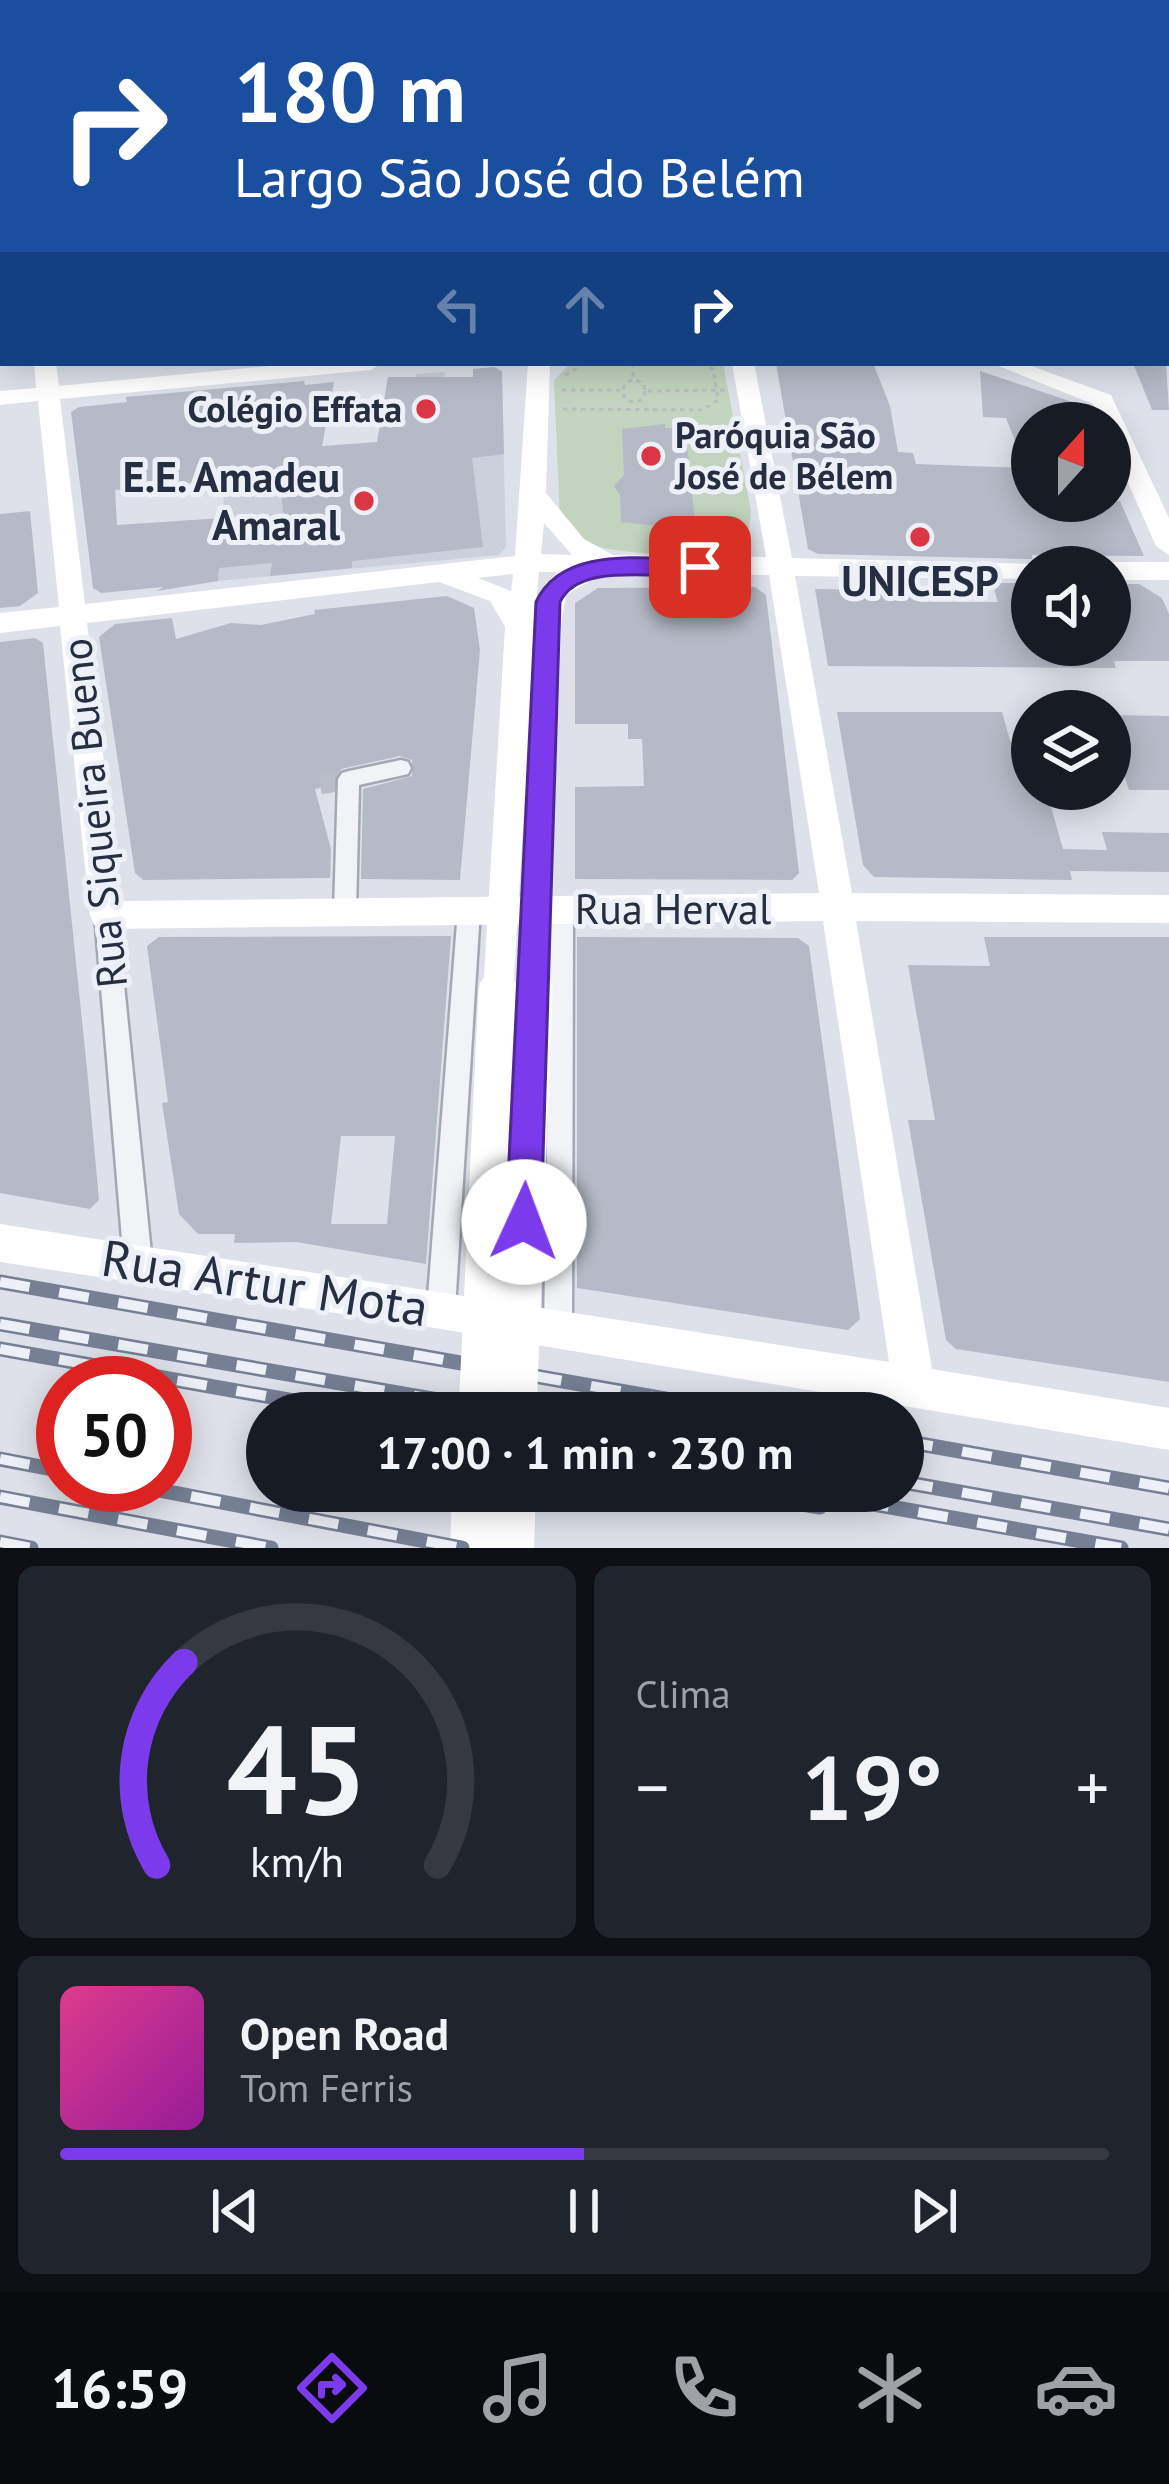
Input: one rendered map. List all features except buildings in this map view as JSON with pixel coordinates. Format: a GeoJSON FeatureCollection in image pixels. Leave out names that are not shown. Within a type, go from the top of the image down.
{"type":"FeatureCollection","features":[{"type":"Feature","properties":{"kind":"street","name":"Rua Siqueira Bueno"},"geometry":{"type":"LineString","coordinates":[[45,366],[106,915],[138,1263]]}},
{"type":"Feature","properties":{"kind":"street"},"geometry":{"type":"LineString","coordinates":[[0,398],[338,366]]}},
{"type":"Feature","properties":{"kind":"street"},"geometry":{"type":"LineString","coordinates":[[517,1392],[533,630],[526,563],[539,366]]}},
{"type":"Feature","properties":{"kind":"street"},"geometry":{"type":"LineString","coordinates":[[744,366],[783,568],[914,1387]]}},
{"type":"Feature","properties":{"kind":"street"},"geometry":{"type":"LineString","coordinates":[[1010,366],[1101,398],[1169,546]]}},
{"type":"Feature","properties":{"kind":"street"},"geometry":{"type":"LineString","coordinates":[[534,494],[575,545],[610,565]]}},
{"type":"Feature","properties":{"kind":"street"},"geometry":{"type":"LineString","coordinates":[[0,623],[526,563],[1011,570]]}},
{"type":"Feature","properties":{"kind":"street"},"geometry":{"type":"LineString","coordinates":[[479,1392],[511,722],[533,630],[554,588],[568,576],[610,565]]}},
{"type":"Feature","properties":{"kind":"street"},"geometry":{"type":"LineString","coordinates":[[1131,571],[1169,571]]}},
{"type":"Feature","properties":{"kind":"street"},"geometry":{"type":"LineString","coordinates":[[414,575],[485,586],[533,630]]}},
{"type":"Feature","properties":{"kind":"street"},"geometry":{"type":"LineString","coordinates":[[345,911],[349,778],[401,768]]}},
{"type":"Feature","properties":{"kind":"street","name":"Rua Herval"},"geometry":{"type":"LineString","coordinates":[[106,915],[838,907],[1169,909]]}},
{"type":"Feature","properties":{"kind":"street"},"geometry":{"type":"LineString","coordinates":[[441,1310],[469,910]]}},
{"type":"Feature","properties":{"kind":"street"},"geometry":{"type":"LineString","coordinates":[[558,1328],[562,910]]}},
{"type":"Feature","properties":{"kind":"street","name":"Rua Artur Mota"},"geometry":{"type":"LineString","coordinates":[[0,1243],[558,1328],[1169,1429]]}},
{"type":"Feature","properties":{"kind":"street"},"geometry":{"type":"LineString","coordinates":[[472,1548],[474,1512]]}},
{"type":"Feature","properties":{"kind":"street"},"geometry":{"type":"LineString","coordinates":[[512,1548],[513,1512]]}},
{"type":"Feature","properties":{"kind":"path"},"geometry":{"type":"LineString","coordinates":[[580,366],[566,373],[562,411],[703,410],[718,400],[713,369],[706,366]]}},
{"type":"Feature","properties":{"kind":"path"},"geometry":{"type":"LineString","coordinates":[[633,366],[633,382]]}},
{"type":"Feature","properties":{"kind":"path"},"geometry":{"type":"LineString","coordinates":[[620,390],[633,382]]}},
{"type":"Feature","properties":{"kind":"path"},"geometry":{"type":"LineString","coordinates":[[633,382],[648,392]]}},
{"type":"Feature","properties":{"kind":"path"},"geometry":{"type":"LineString","coordinates":[[550,389],[620,390],[634,399]]}},
{"type":"Feature","properties":{"kind":"path"},"geometry":{"type":"LineString","coordinates":[[634,399],[648,392],[716,390]]}},
{"type":"Feature","properties":{"kind":"path"},"geometry":{"type":"LineString","coordinates":[[634,399],[634,411]]}},
{"type":"Feature","properties":{"kind":"shaded area","name":"E.E. Amadeu Amaral"},"geometry":{"type":"Polygon","coordinates":[[[445,372],[437,438],[503,428],[506,547],[499,555],[218,581],[225,480],[318,472],[405,445],[416,374],[445,372]]]}},
{"type":"Feature","properties":{"kind":"green space"},"geometry":{"type":"Polygon","coordinates":[[[567,366],[723,366],[751,511],[747,534],[739,546],[712,553],[647,553],[597,546],[573,531],[560,518],[554,381],[567,366]]]}},
{"type":"Feature","properties":{"kind":"tunnel"},"geometry":{"type":"LineString","coordinates":[[320,784],[349,779]]}},
{"type":"Feature","properties":{"kind":"railway"},"geometry":{"type":"LineString","coordinates":[[0,1282],[626,1392]]}},
{"type":"Feature","properties":{"kind":"railway"},"geometry":{"type":"LineString","coordinates":[[0,1324],[392,1392]]}},
{"type":"Feature","properties":{"kind":"railway"},"geometry":{"type":"LineString","coordinates":[[0,1349],[246,1392]]}},
{"type":"Feature","properties":{"kind":"railway"},"geometry":{"type":"LineString","coordinates":[[924,1445],[1169,1488]]}},
{"type":"Feature","properties":{"kind":"railway"},"geometry":{"type":"LineString","coordinates":[[0,1459],[36,1466]]}},
{"type":"Feature","properties":{"kind":"railway"},"geometry":{"type":"LineString","coordinates":[[924,1486],[1169,1529]]}},
{"type":"Feature","properties":{"kind":"railway"},"geometry":{"type":"LineString","coordinates":[[192,1496],[462,1548]]}},
{"type":"Feature","properties":{"kind":"railway"},"geometry":{"type":"LineString","coordinates":[[0,1497],[271,1548]]}},
{"type":"Feature","properties":{"kind":"railway"},"geometry":{"type":"LineString","coordinates":[[918,1512],[1121,1548]]}},
{"type":"Feature","properties":{"kind":"railway"},"geometry":{"type":"LineString","coordinates":[[0,1542],[31,1548]]}},
{"type":"Feature","properties":{"kind":"place","name":"Colégio Effata"},"geometry":{"type":"Point","coordinates":[426,409]}},
{"type":"Feature","properties":{"kind":"place","name":"Paróquia São José de Bélem"},"geometry":{"type":"Point","coordinates":[651,456]}},
{"type":"Feature","properties":{"kind":"place","name":"E.E. Amadeu Amaral"},"geometry":{"type":"Point","coordinates":[364,501]}},
{"type":"Feature","properties":{"kind":"place","name":"UNICESP"},"geometry":{"type":"Point","coordinates":[920,537]}},
{"type":"Feature","properties":{"kind":"route"},"geometry":{"type":"LineString","coordinates":[[524,1222],[542,695],[550,592],[568,576],[610,565],[700,567]]}}]}
